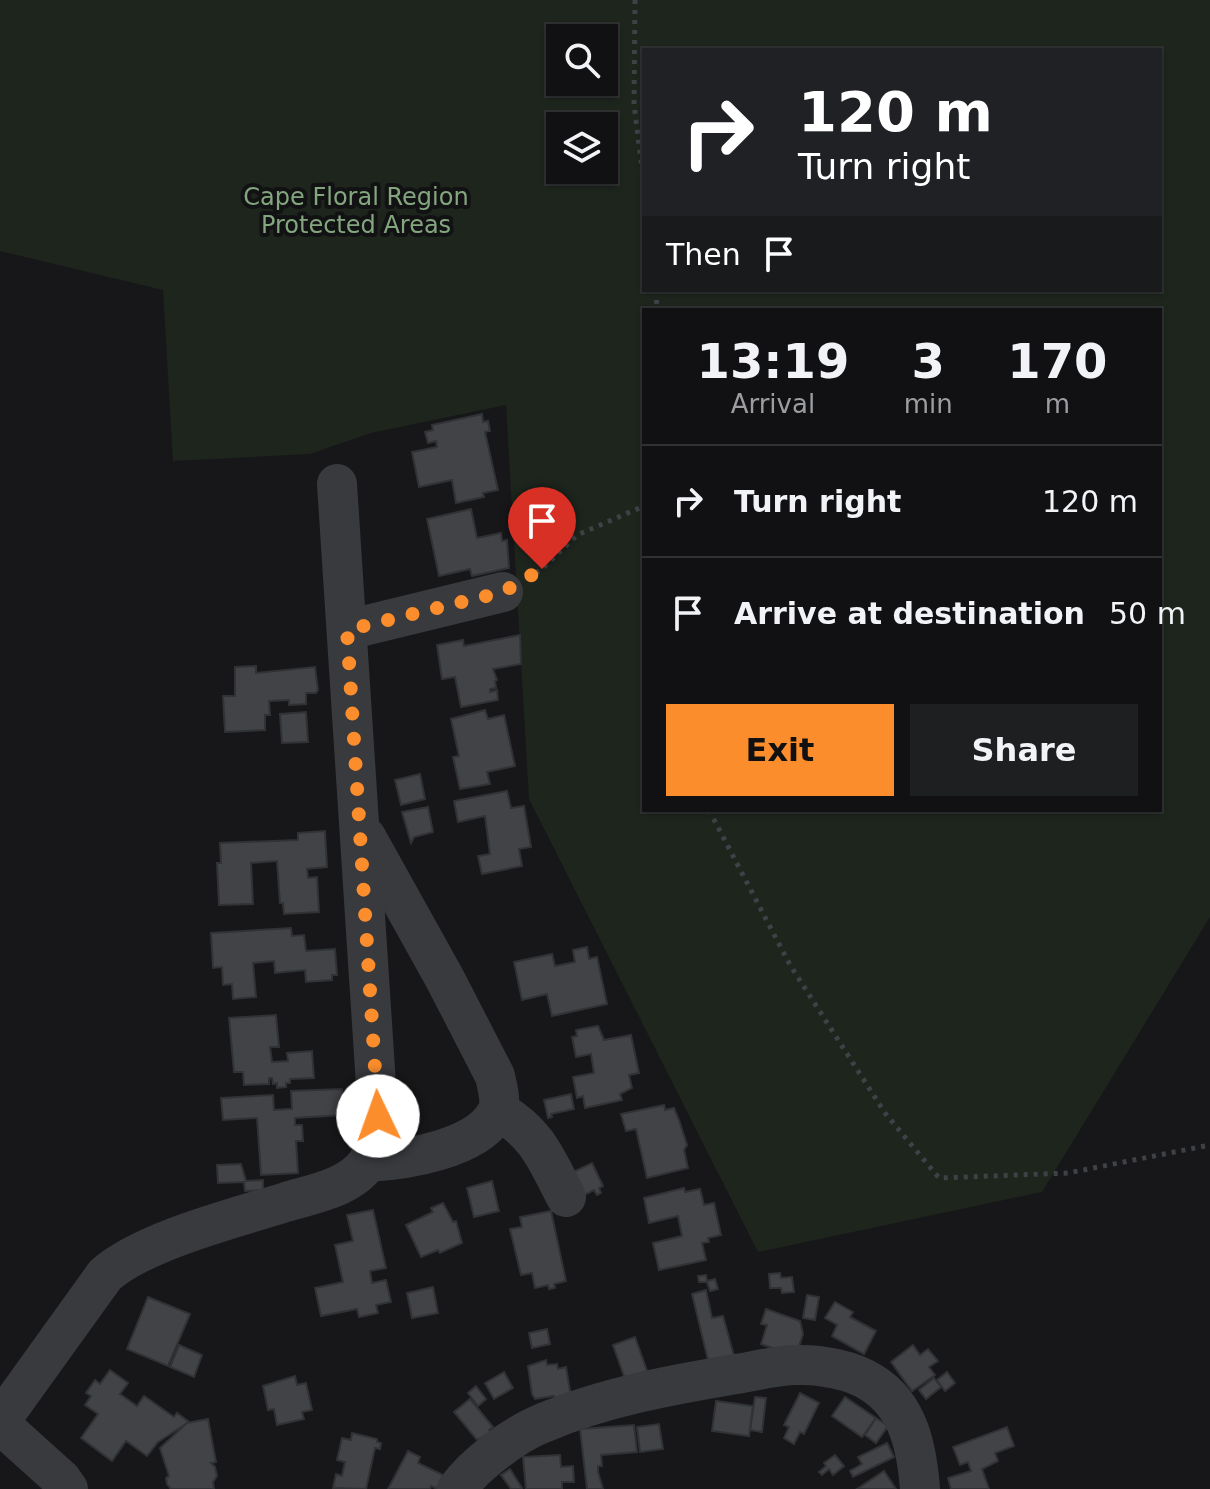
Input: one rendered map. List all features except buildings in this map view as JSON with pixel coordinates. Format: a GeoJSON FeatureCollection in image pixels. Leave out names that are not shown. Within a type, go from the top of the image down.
{"type":"FeatureCollection","features":[{"type":"Feature","properties":{"kind":"street"},"geometry":{"type":"LineString","coordinates":[[68,1489],[0,1423],[105,1275],[129,1258],[205,1228],[343,1183],[368,1162],[377,1133],[337,484]]}},
{"type":"Feature","properties":{"kind":"street"},"geometry":{"type":"LineString","coordinates":[[347,630],[503,592]]}},
{"type":"Feature","properties":{"kind":"street"},"geometry":{"type":"LineString","coordinates":[[360,827],[495,1076],[499,1111],[486,1127],[466,1140],[407,1158],[368,1162]]}},
{"type":"Feature","properties":{"kind":"street"},"geometry":{"type":"LineString","coordinates":[[499,1111],[524,1126],[533,1137],[566,1197]]}},
{"type":"Feature","properties":{"kind":"street"},"geometry":{"type":"LineString","coordinates":[[457,1489],[493,1453],[539,1424],[591,1406],[686,1382],[796,1365],[843,1371],[872,1382],[893,1401],[909,1428],[918,1457],[920,1489]]}},
{"type":"Feature","properties":{"kind":"path"},"geometry":{"type":"LineString","coordinates":[[635,0],[634,104],[642,169]]}},
{"type":"Feature","properties":{"kind":"path"},"geometry":{"type":"LineString","coordinates":[[503,592],[542,569],[577,535],[642,507]]}},
{"type":"Feature","properties":{"kind":"path"},"geometry":{"type":"LineString","coordinates":[[710,812],[790,965],[885,1113],[939,1178],[1068,1173],[1210,1145]]}},
{"type":"Feature","properties":{"kind":"green space","name":"Cape Floral Region Protected Areas"},"geometry":{"type":"Polygon","coordinates":[[[0,0],[1210,0],[1210,917],[1042,1192],[758,1252],[529,799],[506,405],[371,433],[310,454],[173,461],[163,290],[0,251],[0,0]]]}},
{"type":"Feature","properties":{"kind":"route"},"geometry":{"type":"LineString","coordinates":[[378,1116],[347,630],[503,592],[542,569]]}}]}
